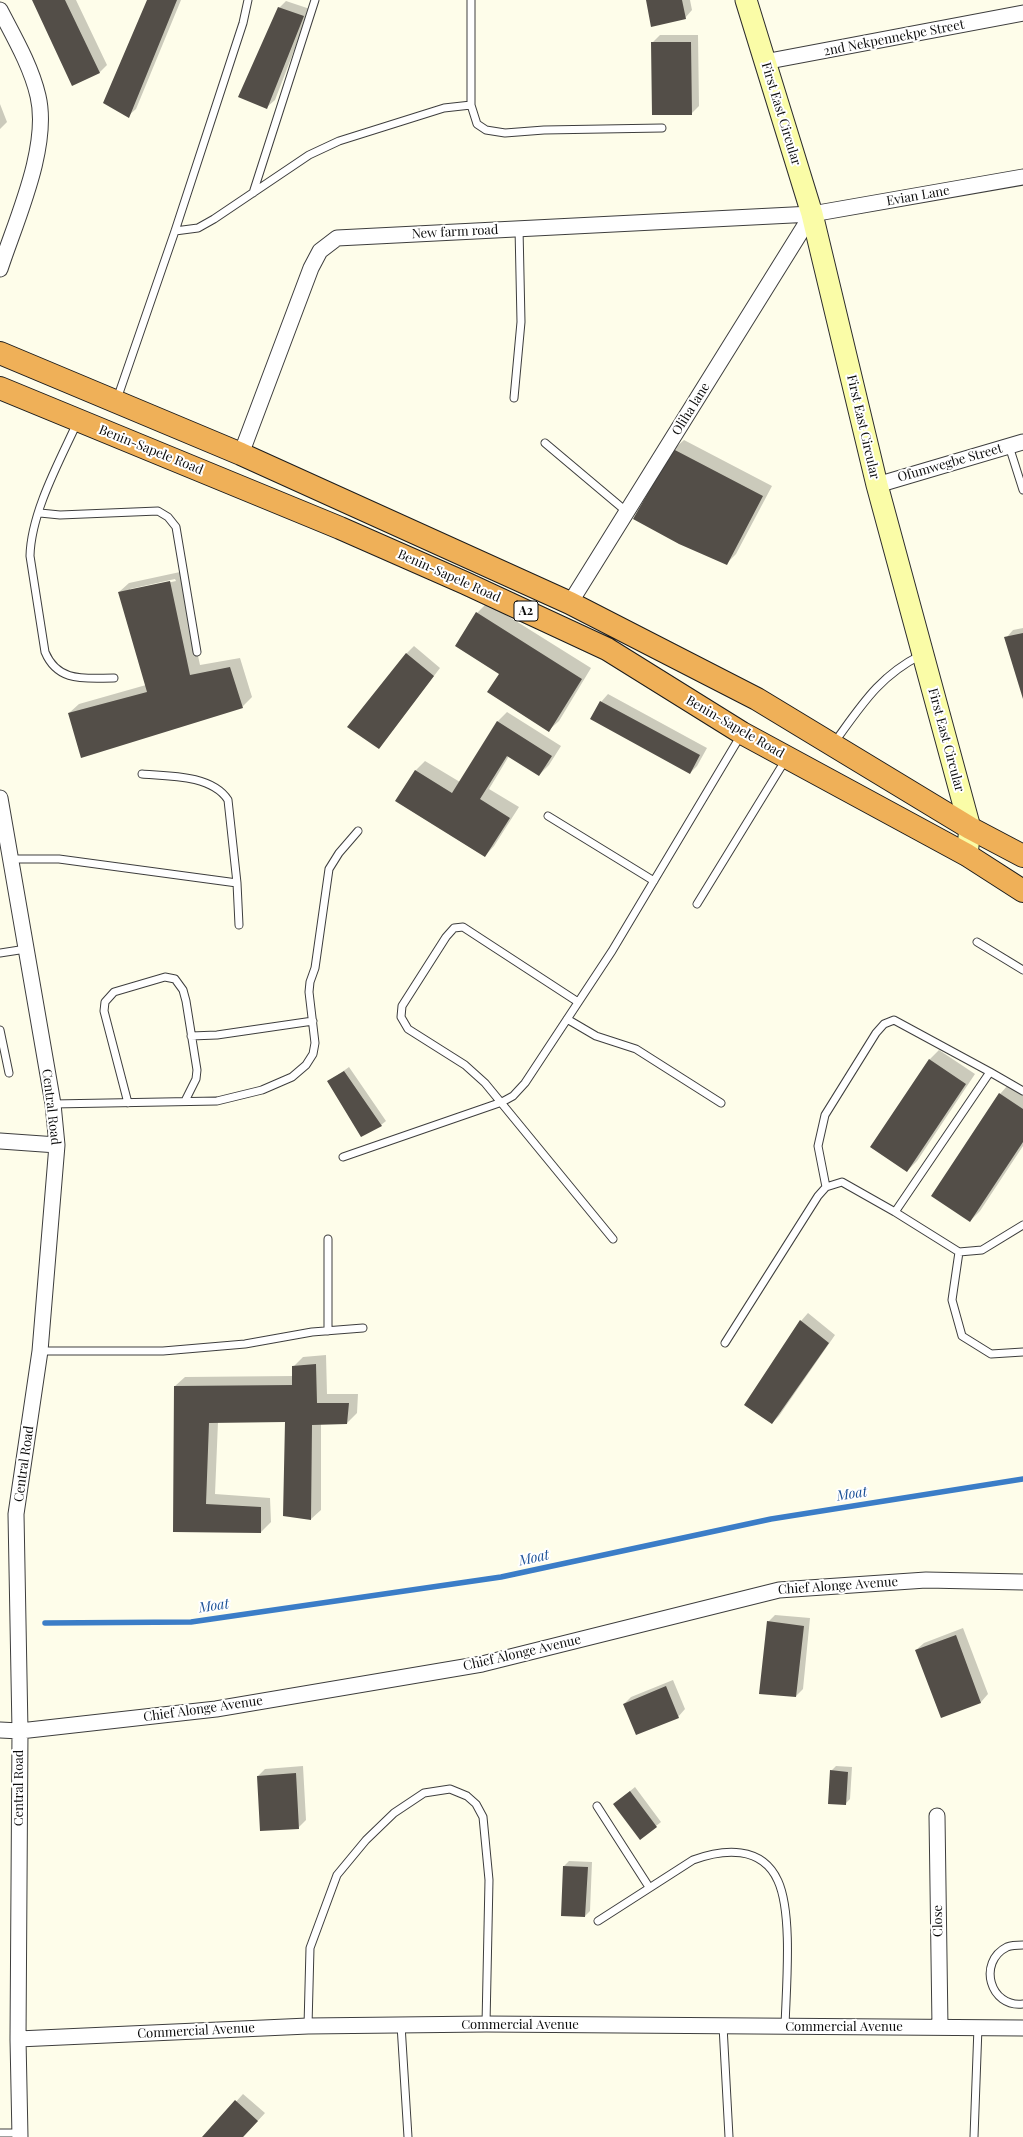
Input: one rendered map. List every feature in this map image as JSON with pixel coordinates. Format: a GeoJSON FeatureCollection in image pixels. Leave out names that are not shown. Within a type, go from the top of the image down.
{"type":"FeatureCollection","features":[{"type":"Feature","properties":{"kind":"highway","name":"Benin-Sapele Road"},"geometry":{"type":"LineString","coordinates":[[0,353],[241,454],[570,603],[757,699],[970,828],[1023,856]]}},
{"type":"Feature","properties":{"kind":"highway","name":"Benin-Sapele Road"},"geometry":{"type":"LineString","coordinates":[[0,388],[347,531],[465,583],[606,649],[742,733],[967,855],[1023,891]]}},
{"type":"Feature","properties":{"kind":"street","name":"First East Circular"},"geometry":{"type":"LineString","coordinates":[[746,0],[812,214],[877,485],[970,828],[967,855]]}},
{"type":"Feature","properties":{"kind":"street"},"geometry":{"type":"LineString","coordinates":[[0,10],[28,68],[38,96],[41,121],[36,160],[0,269]]}},
{"type":"Feature","properties":{"kind":"street","name":"2nd Nekpennekpe Street"},"geometry":{"type":"LineString","coordinates":[[764,62],[1023,13]]}},
{"type":"Feature","properties":{"kind":"street","name":"Evian Lane"},"geometry":{"type":"LineString","coordinates":[[812,214],[1023,178]]}},
{"type":"Feature","properties":{"kind":"street","name":"New farm road"},"geometry":{"type":"LineString","coordinates":[[241,454],[311,268],[320,251],[336,238],[812,214]]}},
{"type":"Feature","properties":{"kind":"street","name":"Oliha lane"},"geometry":{"type":"LineString","coordinates":[[570,603],[812,214]]}},
{"type":"Feature","properties":{"kind":"street","name":"Ofumwegbe Street"},"geometry":{"type":"LineString","coordinates":[[877,485],[1016,444]]}},
{"type":"Feature","properties":{"kind":"street","name":"Central Road"},"geometry":{"type":"LineString","coordinates":[[0,798],[53,1104],[57,1145],[40,1351],[16,1514],[20,1731],[18,2039],[20,2135]]}},
{"type":"Feature","properties":{"kind":"street"},"geometry":{"type":"LineString","coordinates":[[0,1141],[57,1145]]}},
{"type":"Feature","properties":{"kind":"street","name":"Chief Alonge Avenue"},"geometry":{"type":"LineString","coordinates":[[0,1730],[20,1731],[216,1709],[482,1664],[779,1590],[926,1580],[1023,1582]]}},
{"type":"Feature","properties":{"kind":"street","name":"Close"},"geometry":{"type":"LineString","coordinates":[[937,1816],[940,2027]]}},
{"type":"Feature","properties":{"kind":"street","name":"Commercial Avenue"},"geometry":{"type":"LineString","coordinates":[[18,2039],[308,2026],[486,2024],[1023,2028]]}},
{"type":"Feature","properties":{"kind":"lane"},"geometry":{"type":"LineString","coordinates":[[116,401],[175,231],[243,23],[248,0]]}},
{"type":"Feature","properties":{"kind":"lane"},"geometry":{"type":"LineString","coordinates":[[253,193],[315,0]]}},
{"type":"Feature","properties":{"kind":"lane"},"geometry":{"type":"LineString","coordinates":[[471,0],[471,105],[477,124],[486,130],[505,133],[544,130],[662,128]]}},
{"type":"Feature","properties":{"kind":"lane"},"geometry":{"type":"LineString","coordinates":[[175,231],[198,228],[226,212],[309,155],[339,141],[444,108],[471,105]]}},
{"type":"Feature","properties":{"kind":"lane"},"geometry":{"type":"LineString","coordinates":[[514,398],[521,322],[519,228]]}},
{"type":"Feature","properties":{"kind":"lane"},"geometry":{"type":"LineString","coordinates":[[78,420],[46,492],[30,543],[30,556],[46,652],[50,662],[60,672],[72,677],[114,678]]}},
{"type":"Feature","properties":{"kind":"lane"},"geometry":{"type":"LineString","coordinates":[[545,443],[627,512]]}},
{"type":"Feature","properties":{"kind":"lane"},"geometry":{"type":"LineString","coordinates":[[1016,444],[1023,490]]}},
{"type":"Feature","properties":{"kind":"lane"},"geometry":{"type":"LineString","coordinates":[[40,512],[60,515],[158,511],[168,517],[176,527],[180,545],[197,652]]}},
{"type":"Feature","properties":{"kind":"lane"},"geometry":{"type":"LineString","coordinates":[[832,744],[886,677],[901,665],[923,654]]}},
{"type":"Feature","properties":{"kind":"lane"},"geometry":{"type":"LineString","coordinates":[[343,1157],[502,1102],[513,1096],[525,1084],[654,880],[742,733]]}},
{"type":"Feature","properties":{"kind":"lane"},"geometry":{"type":"LineString","coordinates":[[697,904],[788,758]]}},
{"type":"Feature","properties":{"kind":"lane"},"geometry":{"type":"LineString","coordinates":[[142,774],[179,777],[203,783],[224,794],[228,800],[238,883],[239,925]]}},
{"type":"Feature","properties":{"kind":"lane"},"geometry":{"type":"LineString","coordinates":[[548,816],[654,880]]}},
{"type":"Feature","properties":{"kind":"lane"},"geometry":{"type":"LineString","coordinates":[[53,1104],[217,1101],[262,1090],[292,1076],[306,1065],[313,1054],[315,1043],[309,992],[310,982],[315,968],[329,869],[342,849],[358,831]]}},
{"type":"Feature","properties":{"kind":"lane"},"geometry":{"type":"LineString","coordinates":[[10,859],[59,859],[238,883]]}},
{"type":"Feature","properties":{"kind":"lane"},"geometry":{"type":"LineString","coordinates":[[578,1002],[463,927],[454,928],[446,936],[402,1006],[401,1017],[408,1029],[465,1065],[485,1083],[613,1240]]}},
{"type":"Feature","properties":{"kind":"lane"},"geometry":{"type":"LineString","coordinates":[[977,942],[1023,970]]}},
{"type":"Feature","properties":{"kind":"lane"},"geometry":{"type":"LineString","coordinates":[[0,953],[26,949]]}},
{"type":"Feature","properties":{"kind":"lane"},"geometry":{"type":"LineString","coordinates":[[128,1103],[104,1011],[105,1002],[114,992],[165,977],[175,979],[183,990],[192,1036],[196,1079],[185,1102]]}},
{"type":"Feature","properties":{"kind":"lane"},"geometry":{"type":"LineString","coordinates":[[567,1019],[596,1036],[636,1049],[722,1103]]}},
{"type":"Feature","properties":{"kind":"lane"},"geometry":{"type":"LineString","coordinates":[[192,1036],[217,1035],[313,1020]]}},
{"type":"Feature","properties":{"kind":"lane"},"geometry":{"type":"LineString","coordinates":[[826,1187],[818,1146],[825,1115],[884,1024],[894,1020],[1023,1091]]}},
{"type":"Feature","properties":{"kind":"lane"},"geometry":{"type":"LineString","coordinates":[[0,1030],[9,1073]]}},
{"type":"Feature","properties":{"kind":"lane"},"geometry":{"type":"LineString","coordinates":[[895,1212],[990,1072]]}},
{"type":"Feature","properties":{"kind":"lane"},"geometry":{"type":"LineString","coordinates":[[725,1343],[818,1196],[826,1187],[842,1182],[895,1212],[959,1252],[982,1250],[1023,1225]]}},
{"type":"Feature","properties":{"kind":"lane"},"geometry":{"type":"LineString","coordinates":[[328,1239],[328,1331]]}},
{"type":"Feature","properties":{"kind":"lane"},"geometry":{"type":"LineString","coordinates":[[959,1252],[952,1300],[962,1336],[991,1354],[1023,1352]]}},
{"type":"Feature","properties":{"kind":"lane"},"geometry":{"type":"LineString","coordinates":[[40,1351],[163,1351],[245,1344],[285,1336],[363,1328]]}},
{"type":"Feature","properties":{"kind":"lane"},"geometry":{"type":"LineString","coordinates":[[308,2026],[310,1948],[337,1875],[366,1840],[394,1813],[424,1793],[450,1789],[467,1796],[476,1804],[483,1817],[489,1880],[486,2024]]}},
{"type":"Feature","properties":{"kind":"lane"},"geometry":{"type":"LineString","coordinates":[[597,1806],[649,1887]]}},
{"type":"Feature","properties":{"kind":"lane"},"geometry":{"type":"LineString","coordinates":[[598,1921],[693,1860],[721,1852],[734,1851],[747,1854],[760,1860],[771,1869],[778,1881],[783,1899],[788,1946],[785,2027]]}},
{"type":"Feature","properties":{"kind":"lane"},"geometry":{"type":"LineString","coordinates":[[1023,1945],[1008,1946],[996,1956],[989,1970],[991,1986],[1001,1999],[1015,2005],[1023,2004]]}},
{"type":"Feature","properties":{"kind":"lane"},"geometry":{"type":"LineString","coordinates":[[401,2025],[408,2137]]}},
{"type":"Feature","properties":{"kind":"lane"},"geometry":{"type":"LineString","coordinates":[[723,2026],[729,2137]]}},
{"type":"Feature","properties":{"kind":"lane"},"geometry":{"type":"LineString","coordinates":[[974,2137],[978,2027]]}},
{"type":"Feature","properties":{"kind":"lane"},"geometry":{"type":"LineString","coordinates":[[0,2133],[20,2135]]}},
{"type":"Feature","properties":{"kind":"building"},"geometry":{"type":"Polygon","coordinates":[[[32,0],[65,0],[100,73],[72,86],[32,0]]]}},
{"type":"Feature","properties":{"kind":"building"},"geometry":{"type":"Polygon","coordinates":[[[147,0],[177,0],[129,118],[103,103],[147,0]]]}},
{"type":"Feature","properties":{"kind":"building"},"geometry":{"type":"Polygon","coordinates":[[[646,0],[682,0],[686,19],[651,27],[646,0]]]}},
{"type":"Feature","properties":{"kind":"building"},"geometry":{"type":"Polygon","coordinates":[[[278,7],[304,16],[267,109],[238,97],[278,7]]]}},
{"type":"Feature","properties":{"kind":"building"},"geometry":{"type":"Polygon","coordinates":[[[651,42],[691,42],[692,115],[652,115],[651,42]]]}},
{"type":"Feature","properties":{"kind":"building"},"geometry":{"type":"Polygon","coordinates":[[[673,449],[763,496],[727,565],[679,544],[633,519],[673,449]]]}},
{"type":"Feature","properties":{"kind":"building"},"geometry":{"type":"Polygon","coordinates":[[[170,581],[190,675],[230,667],[243,708],[81,758],[68,713],[147,692],[118,592],[170,581]]]}},
{"type":"Feature","properties":{"kind":"building"},"geometry":{"type":"Polygon","coordinates":[[[476,612],[582,679],[549,732],[487,692],[499,674],[455,646],[476,612]]]}},
{"type":"Feature","properties":{"kind":"building"},"geometry":{"type":"Polygon","coordinates":[[[1023,633],[1023,699],[1004,637],[1023,633]]]}},
{"type":"Feature","properties":{"kind":"building"},"geometry":{"type":"Polygon","coordinates":[[[406,653],[434,676],[379,749],[347,727],[406,653]]]}},
{"type":"Feature","properties":{"kind":"building"},"geometry":{"type":"Polygon","coordinates":[[[600,701],[700,755],[690,774],[590,719],[600,701]]]}},
{"type":"Feature","properties":{"kind":"building"},"geometry":{"type":"Polygon","coordinates":[[[497,721],[552,756],[539,776],[507,756],[480,799],[510,818],[485,857],[395,801],[415,770],[452,793],[497,721]]]}},
{"type":"Feature","properties":{"kind":"building"},"geometry":{"type":"Polygon","coordinates":[[[929,1059],[966,1084],[907,1172],[870,1147],[929,1059]]]}},
{"type":"Feature","properties":{"kind":"building"},"geometry":{"type":"Polygon","coordinates":[[[344,1071],[382,1126],[361,1137],[327,1081],[344,1071]]]}},
{"type":"Feature","properties":{"kind":"building"},"geometry":{"type":"Polygon","coordinates":[[[999,1093],[1023,1109],[1023,1142],[970,1222],[931,1196],[999,1093]]]}},
{"type":"Feature","properties":{"kind":"building"},"geometry":{"type":"Polygon","coordinates":[[[800,1320],[829,1343],[772,1424],[744,1405],[800,1320]]]}},
{"type":"Feature","properties":{"kind":"building"},"geometry":{"type":"Polygon","coordinates":[[[316,1364],[317,1403],[349,1403],[347,1424],[312,1425],[311,1520],[283,1516],[285,1422],[209,1423],[206,1504],[261,1507],[261,1533],[173,1532],[174,1386],[292,1385],[292,1366],[316,1364]]]}},
{"type":"Feature","properties":{"kind":"building"},"geometry":{"type":"Polygon","coordinates":[[[767,1621],[804,1626],[796,1697],[759,1694],[767,1621]]]}},
{"type":"Feature","properties":{"kind":"building"},"geometry":{"type":"Polygon","coordinates":[[[956,1635],[981,1703],[941,1718],[915,1650],[956,1635]]]}},
{"type":"Feature","properties":{"kind":"building"},"geometry":{"type":"Polygon","coordinates":[[[666,1686],[679,1718],[636,1735],[623,1704],[666,1686]]]}},
{"type":"Feature","properties":{"kind":"building"},"geometry":{"type":"Polygon","coordinates":[[[830,1770],[848,1772],[846,1805],[828,1804],[830,1770]]]}},
{"type":"Feature","properties":{"kind":"building"},"geometry":{"type":"Polygon","coordinates":[[[296,1773],[299,1829],[260,1831],[257,1776],[296,1773]]]}},
{"type":"Feature","properties":{"kind":"building"},"geometry":{"type":"Polygon","coordinates":[[[630,1791],[657,1827],[640,1840],[613,1804],[630,1791]]]}},
{"type":"Feature","properties":{"kind":"building"},"geometry":{"type":"Polygon","coordinates":[[[563,1866],[588,1867],[585,1917],[561,1916],[563,1866]]]}},
{"type":"Feature","properties":{"kind":"building"},"geometry":{"type":"Polygon","coordinates":[[[235,2100],[258,2121],[243,2137],[202,2137],[235,2100]]]}},
{"type":"Feature","properties":{"kind":"waterway","name":"Moat"},"geometry":{"type":"LineString","coordinates":[[45,1623],[191,1622],[501,1577],[771,1519],[1023,1479]]}}]}
